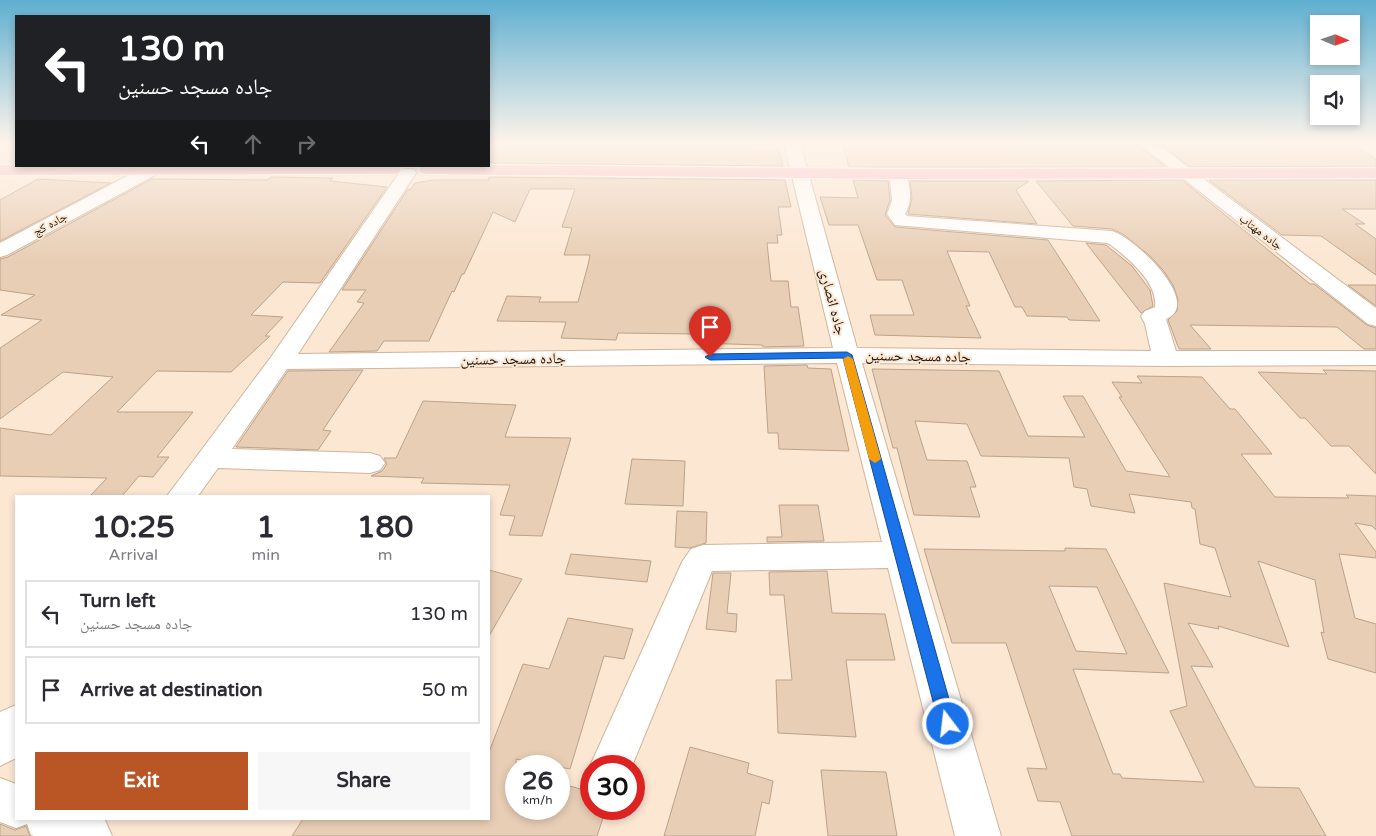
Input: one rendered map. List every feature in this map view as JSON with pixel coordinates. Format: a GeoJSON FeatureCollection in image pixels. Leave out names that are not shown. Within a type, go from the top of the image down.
{"type":"FeatureCollection","features":[{"type":"Feature","properties":{"kind":"street","name":"جاده کج"},"geometry":{"type":"LineString","coordinates":[[0,251],[129,182]]}},
{"type":"Feature","properties":{"kind":"street"},"geometry":{"type":"LineString","coordinates":[[183,495],[280,362],[401,182]]}},
{"type":"Feature","properties":{"kind":"street","name":"جاده انصاری"},"geometry":{"type":"LineString","coordinates":[[802,182],[978,836]]}},
{"type":"Feature","properties":{"kind":"street"},"geometry":{"type":"LineString","coordinates":[[899,182],[902,198],[901,209],[896,214],[902,221],[1112,237],[1120,240],[1164,291],[1167,304],[1165,311],[1153,316],[1157,324],[1165,359]]}},
{"type":"Feature","properties":{"kind":"street","name":"جاده مهتاب"},"geometry":{"type":"LineString","coordinates":[[1195,182],[1376,319]]}},
{"type":"Feature","properties":{"kind":"street","name":"جاده مسجد حسنین"},"geometry":{"type":"LineString","coordinates":[[280,362],[847,355],[1165,359],[1376,358]]}},
{"type":"Feature","properties":{"kind":"street"},"geometry":{"type":"LineString","coordinates":[[211,458],[370,463]]}},
{"type":"Feature","properties":{"kind":"street"},"geometry":{"type":"LineString","coordinates":[[616,755],[699,562],[703,558],[901,555]]}},
{"type":"Feature","properties":{"kind":"street"},"geometry":{"type":"LineString","coordinates":[[0,746],[15,725]]}},
{"type":"Feature","properties":{"kind":"street"},"geometry":{"type":"LineString","coordinates":[[0,800],[15,806]]}},
{"type":"Feature","properties":{"kind":"street"},"geometry":{"type":"LineString","coordinates":[[49,820],[89,836]]}},
{"type":"Feature","properties":{"kind":"building"},"geometry":{"type":"Polygon","coordinates":[[[33,182],[111,183],[0,241],[0,200],[33,182]]]}},
{"type":"Feature","properties":{"kind":"building"},"geometry":{"type":"Polygon","coordinates":[[[146,182],[340,182],[387,187],[320,283],[283,282],[251,315],[283,317],[265,336],[270,336],[231,372],[157,371],[117,412],[193,412],[157,457],[169,457],[153,477],[139,476],[123,495],[91,495],[107,478],[0,476],[0,428],[51,435],[113,377],[63,372],[0,419],[0,348],[42,320],[1,315],[35,295],[0,290],[0,259],[8,257],[146,182]]]}},
{"type":"Feature","properties":{"kind":"building"},"geometry":{"type":"Polygon","coordinates":[[[785,182],[791,207],[778,207],[782,235],[777,235],[778,243],[767,243],[771,281],[788,281],[791,307],[798,307],[804,346],[763,347],[762,345],[697,343],[698,334],[618,333],[616,340],[561,338],[566,322],[497,321],[507,296],[541,297],[539,302],[578,302],[588,265],[590,255],[564,255],[572,228],[562,227],[575,189],[530,189],[515,222],[493,212],[464,274],[462,274],[454,292],[452,291],[429,341],[384,341],[377,351],[329,352],[364,303],[357,302],[366,290],[342,290],[408,189],[410,190],[415,183],[785,182]]]}},
{"type":"Feature","properties":{"kind":"building"},"geometry":{"type":"Polygon","coordinates":[[[854,182],[888,182],[890,200],[885,215],[895,227],[1048,240],[1100,321],[1069,320],[1067,317],[1027,316],[1022,307],[1015,307],[989,252],[947,251],[970,306],[966,306],[981,338],[875,335],[870,315],[914,315],[902,280],[877,280],[858,225],[829,225],[820,197],[858,198],[854,182]]]}},
{"type":"Feature","properties":{"kind":"building"},"geometry":{"type":"Polygon","coordinates":[[[910,182],[1028,182],[1016,190],[1037,224],[908,214],[912,198],[910,182]]]}},
{"type":"Feature","properties":{"kind":"building"},"geometry":{"type":"Polygon","coordinates":[[[1037,182],[1184,182],[1310,284],[1314,284],[1367,325],[1376,328],[1376,349],[1364,349],[1337,327],[1190,325],[1211,349],[1179,349],[1168,320],[1177,311],[1178,299],[1173,285],[1163,270],[1150,256],[1123,234],[1112,229],[1073,226],[1037,182]]]}},
{"type":"Feature","properties":{"kind":"building"},"geometry":{"type":"Polygon","coordinates":[[[1212,182],[1376,182],[1376,209],[1342,209],[1365,224],[1355,224],[1376,239],[1376,275],[1321,236],[1282,235],[1212,182]]]}},
{"type":"Feature","properties":{"kind":"building"},"geometry":{"type":"Polygon","coordinates":[[[1086,243],[1106,245],[1132,266],[1150,290],[1153,306],[1141,313],[1086,243]]]}},
{"type":"Feature","properties":{"kind":"building"},"geometry":{"type":"Polygon","coordinates":[[[1348,285],[1376,285],[1376,306],[1348,285]]]}},
{"type":"Feature","properties":{"kind":"building"},"geometry":{"type":"Polygon","coordinates":[[[807,365],[808,368],[831,369],[849,451],[779,449],[778,433],[768,433],[764,366],[807,365]]]}},
{"type":"Feature","properties":{"kind":"building"},"geometry":{"type":"Polygon","coordinates":[[[872,369],[999,371],[1028,436],[1085,437],[1063,396],[1083,396],[1126,471],[1170,477],[1119,397],[1122,397],[1112,382],[1142,383],[1137,376],[1202,377],[1230,409],[1235,409],[1272,454],[1241,454],[1275,497],[1349,498],[1346,495],[1376,496],[1376,530],[1372,526],[1355,523],[1376,552],[1376,558],[1339,554],[1355,618],[1376,624],[1376,673],[1328,659],[1321,632],[1324,633],[1315,580],[1258,561],[1289,647],[1218,626],[1219,629],[1188,623],[1213,667],[1191,666],[1255,787],[1299,788],[1326,836],[1072,836],[1060,802],[1038,801],[1027,768],[1047,769],[1006,643],[952,643],[924,549],[1065,551],[1065,548],[1106,549],[1169,673],[1073,669],[1113,774],[1120,774],[1122,778],[1204,782],[1170,711],[1187,706],[1164,583],[1231,597],[1215,548],[1200,544],[1195,509],[1192,508],[1191,502],[1129,494],[1135,513],[1091,506],[1087,489],[1074,487],[1069,458],[981,456],[967,424],[915,421],[927,460],[967,461],[976,487],[970,487],[980,517],[914,515],[897,448],[893,448],[872,369]],[[1049,586],[1076,651],[1127,654],[1097,587],[1049,586]]]}},
{"type":"Feature","properties":{"kind":"building"},"geometry":{"type":"Polygon","coordinates":[[[363,370],[323,430],[331,431],[318,450],[236,447],[288,371],[363,370]]]}},
{"type":"Feature","properties":{"kind":"building"},"geometry":{"type":"Polygon","coordinates":[[[1323,370],[1376,371],[1376,474],[1349,446],[1331,446],[1305,418],[1300,418],[1258,372],[1327,374],[1323,370]]]}},
{"type":"Feature","properties":{"kind":"building"},"geometry":{"type":"Polygon","coordinates":[[[423,401],[516,405],[505,437],[571,438],[542,536],[509,535],[515,516],[500,515],[510,485],[421,483],[424,478],[371,476],[382,471],[387,464],[384,458],[396,458],[423,401]]]}},
{"type":"Feature","properties":{"kind":"building"},"geometry":{"type":"Polygon","coordinates":[[[632,459],[685,461],[683,506],[625,504],[632,459]]]}},
{"type":"Feature","properties":{"kind":"building"},"geometry":{"type":"Polygon","coordinates":[[[779,505],[818,505],[824,541],[767,542],[767,537],[782,537],[779,505]]]}},
{"type":"Feature","properties":{"kind":"building"},"geometry":{"type":"Polygon","coordinates":[[[677,511],[707,512],[706,543],[690,548],[675,547],[677,511]]]}},
{"type":"Feature","properties":{"kind":"building"},"geometry":{"type":"Polygon","coordinates":[[[571,554],[651,561],[647,582],[565,574],[571,554]]]}},
{"type":"Feature","properties":{"kind":"building"},"geometry":{"type":"Polygon","coordinates":[[[490,570],[522,579],[490,634],[490,570]]]}},
{"type":"Feature","properties":{"kind":"building"},"geometry":{"type":"Polygon","coordinates":[[[827,571],[832,613],[885,614],[895,660],[846,660],[856,737],[778,733],[776,680],[792,680],[784,595],[770,595],[769,572],[827,571]]]}},
{"type":"Feature","properties":{"kind":"building"},"geometry":{"type":"Polygon","coordinates":[[[713,573],[731,573],[727,613],[737,614],[736,632],[706,629],[713,573]]]}},
{"type":"Feature","properties":{"kind":"building"},"geometry":{"type":"Polygon","coordinates":[[[568,618],[633,629],[624,659],[604,656],[570,769],[570,755],[505,755],[505,820],[570,820],[570,786],[580,789],[580,820],[602,820],[597,836],[292,836],[302,820],[490,820],[490,749],[523,664],[549,669],[568,618]]]}},
{"type":"Feature","properties":{"kind":"building"},"geometry":{"type":"Polygon","coordinates":[[[690,747],[749,763],[747,773],[773,781],[769,804],[762,802],[755,836],[664,836],[690,747]]]}},
{"type":"Feature","properties":{"kind":"building"},"geometry":{"type":"Polygon","coordinates":[[[821,770],[886,772],[897,836],[828,836],[821,770]]]}},
{"type":"Feature","properties":{"kind":"building"},"geometry":{"type":"Polygon","coordinates":[[[0,824],[15,830],[26,826],[30,836],[0,836],[0,824]]]}},
{"type":"Feature","properties":{"kind":"slow traffic"},"geometry":{"type":"LineString","coordinates":[[848,359],[875,459]]}},
{"type":"Feature","properties":{"kind":"route"},"geometry":{"type":"LineString","coordinates":[[710,357],[847,355],[948,724]]}}]}
